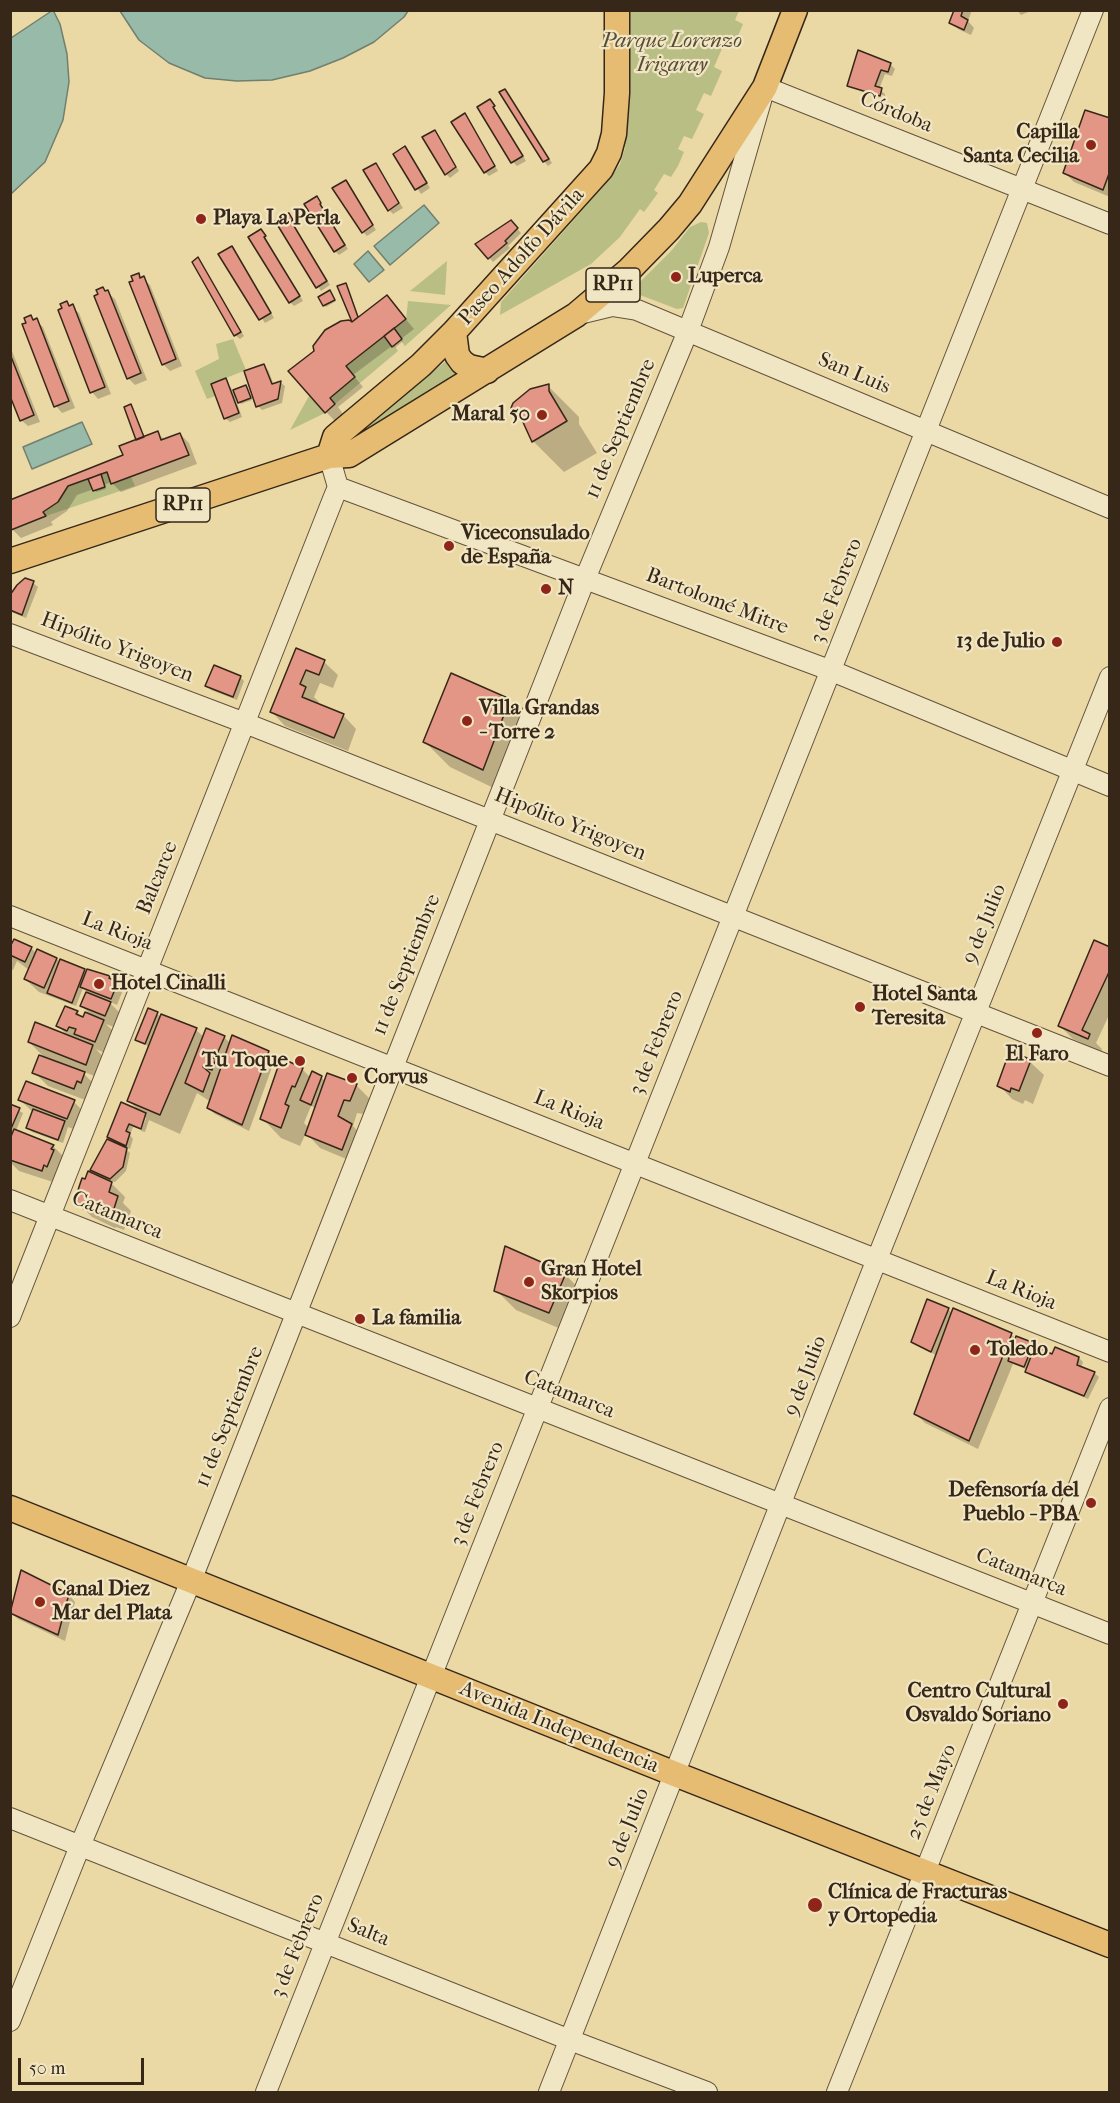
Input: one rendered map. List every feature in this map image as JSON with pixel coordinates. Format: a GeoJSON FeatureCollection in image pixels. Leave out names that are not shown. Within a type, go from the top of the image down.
{"type":"FeatureCollection","features":[{"type":"Feature","properties":{"kind":"main road","name":"Paseo Adolfo Dávila"},"geometry":{"type":"LineString","coordinates":[[329,456],[335,437],[421,365],[454,332],[606,162],[612,144],[615,120],[617,10]]}},
{"type":"Feature","properties":{"kind":"main road","name":"RP11"},"geometry":{"type":"LineString","coordinates":[[10,563],[329,456],[349,455],[576,315],[629,270],[690,204],[765,87],[795,10]]}},
{"type":"Feature","properties":{"kind":"main road"},"geometry":{"type":"LineString","coordinates":[[454,332],[457,355],[462,362],[469,367],[487,371]]}},
{"type":"Feature","properties":{"kind":"main road","name":"Avenida Independencia"},"geometry":{"type":"LineString","coordinates":[[10,1508],[1110,1945]]}},
{"type":"Feature","properties":{"kind":"street","name":"3 de Febrero"},"geometry":{"type":"LineString","coordinates":[[266,2092],[1093,10]]}},
{"type":"Feature","properties":{"kind":"street","name":"Córdoba"},"geometry":{"type":"LineString","coordinates":[[765,87],[1110,224]]}},
{"type":"Feature","properties":{"kind":"street","name":"11 de Septiembre"},"geometry":{"type":"LineString","coordinates":[[10,2021],[80,1845],[191,1581],[585,579],[688,331],[719,247],[765,87]]}},
{"type":"Feature","properties":{"kind":"street","name":"San Luis"},"geometry":{"type":"LineString","coordinates":[[576,315],[597,309],[624,307],[637,310],[1110,508]]}},
{"type":"Feature","properties":{"kind":"street"},"geometry":{"type":"LineString","coordinates":[[329,456],[338,487]]}},
{"type":"Feature","properties":{"kind":"street","name":"Bartolomé Mitre"},"geometry":{"type":"LineString","coordinates":[[338,487],[832,671],[1110,786]]}},
{"type":"Feature","properties":{"kind":"street","name":"Balcarce"},"geometry":{"type":"LineString","coordinates":[[10,1317],[338,487]]}},
{"type":"Feature","properties":{"kind":"street","name":"Hipólito Yrigoyen"},"geometry":{"type":"LineString","coordinates":[[10,634],[245,723],[1110,1066]]}},
{"type":"Feature","properties":{"kind":"street","name":"9 de Julio"},"geometry":{"type":"LineString","coordinates":[[549,2092],[877,1259],[1110,677]]}},
{"type":"Feature","properties":{"kind":"street","name":"La Rioja"},"geometry":{"type":"LineString","coordinates":[[10,916],[1110,1352]]}},
{"type":"Feature","properties":{"kind":"street","name":"Catamarca"},"geometry":{"type":"LineString","coordinates":[[10,1200],[1110,1634]]}},
{"type":"Feature","properties":{"kind":"street","name":"25 de Mayo"},"geometry":{"type":"LineString","coordinates":[[837,2092],[1110,1407]]}},
{"type":"Feature","properties":{"kind":"street","name":"Salta"},"geometry":{"type":"LineString","coordinates":[[10,1818],[707,2092]]}},
{"type":"Feature","properties":{"kind":"green space","name":"Parque Lorenzo Irigaray"},"geometry":{"type":"Polygon","coordinates":[[[628,11],[739,11],[735,20],[743,24],[733,48],[724,44],[714,67],[722,71],[711,96],[704,93],[696,110],[704,114],[692,139],[684,136],[678,149],[684,152],[678,166],[671,177],[664,174],[654,190],[658,193],[644,212],[640,209],[620,237],[591,264],[500,315],[501,302],[610,179],[620,164],[625,148],[629,107],[628,11]]]}},
{"type":"Feature","properties":{"kind":"green space"},"geometry":{"type":"Polygon","coordinates":[[[701,222],[707,223],[709,233],[683,308],[677,309],[640,295],[637,290],[639,283],[672,250],[690,227],[701,222]]]}},
{"type":"Feature","properties":{"kind":"green space"},"geometry":{"type":"Polygon","coordinates":[[[447,261],[445,295],[410,291],[447,261]]]}},
{"type":"Feature","properties":{"kind":"green space"},"geometry":{"type":"Polygon","coordinates":[[[408,301],[451,305],[405,346],[394,328],[406,319],[408,301]]]}},
{"type":"Feature","properties":{"kind":"green space"},"geometry":{"type":"Polygon","coordinates":[[[384,336],[398,351],[335,404],[330,398],[346,366],[384,336]]]}},
{"type":"Feature","properties":{"kind":"green space"},"geometry":{"type":"Polygon","coordinates":[[[233,339],[246,370],[211,384],[215,396],[207,399],[195,371],[219,359],[216,344],[233,339]]]}},
{"type":"Feature","properties":{"kind":"green space"},"geometry":{"type":"Polygon","coordinates":[[[446,361],[450,369],[458,373],[343,446],[446,361]]]}},
{"type":"Feature","properties":{"kind":"green space"},"geometry":{"type":"Polygon","coordinates":[[[309,396],[325,413],[290,430],[309,396]]]}},
{"type":"Feature","properties":{"kind":"green space"},"geometry":{"type":"Polygon","coordinates":[[[107,472],[111,484],[131,477],[135,486],[46,516],[43,512],[58,502],[68,486],[88,479],[93,491],[105,487],[101,474],[107,472]]]}},
{"type":"Feature","properties":{"kind":"shaded area"},"geometry":{"type":"Polygon","coordinates":[[[53,10],[60,24],[67,54],[69,82],[63,120],[45,162],[11,194],[11,38],[53,10]]]}},
{"type":"Feature","properties":{"kind":"shaded area"},"geometry":{"type":"Polygon","coordinates":[[[120,11],[408,11],[374,42],[343,58],[310,71],[272,80],[237,81],[205,78],[169,63],[139,40],[120,11]]]}},
{"type":"Feature","properties":{"kind":"shaded area"},"geometry":{"type":"Polygon","coordinates":[[[424,205],[439,223],[390,265],[374,246],[424,205]]]}},
{"type":"Feature","properties":{"kind":"shaded area"},"geometry":{"type":"Polygon","coordinates":[[[368,251],[384,270],[369,282],[354,264],[368,251]]]}},
{"type":"Feature","properties":{"kind":"shaded area"},"geometry":{"type":"Polygon","coordinates":[[[82,422],[92,444],[32,469],[23,447],[82,422]]]}},
{"type":"Feature","properties":{"kind":"building"},"geometry":{"type":"Polygon","coordinates":[[[954,10],[963,10],[961,16],[968,20],[964,30],[949,23],[954,10]]]}},
{"type":"Feature","properties":{"kind":"building"},"geometry":{"type":"Polygon","coordinates":[[[858,50],[891,63],[888,72],[881,70],[875,86],[882,88],[880,96],[847,86],[858,50]]]}},
{"type":"Feature","properties":{"kind":"building"},"geometry":{"type":"Polygon","coordinates":[[[505,89],[549,159],[543,162],[499,92],[505,89]]]}},
{"type":"Feature","properties":{"kind":"building"},"geometry":{"type":"Polygon","coordinates":[[[490,99],[523,156],[511,163],[477,107],[490,99]]]}},
{"type":"Feature","properties":{"kind":"building","name":"Capilla Santa Cecilia"},"geometry":{"type":"Polygon","coordinates":[[[1085,110],[1110,118],[1110,171],[1103,190],[1063,173],[1085,110]]]}},
{"type":"Feature","properties":{"kind":"building"},"geometry":{"type":"Polygon","coordinates":[[[465,113],[495,166],[484,173],[451,122],[465,113]]]}},
{"type":"Feature","properties":{"kind":"building"},"geometry":{"type":"Polygon","coordinates":[[[435,130],[456,167],[445,175],[422,137],[435,130]]]}},
{"type":"Feature","properties":{"kind":"building"},"geometry":{"type":"Polygon","coordinates":[[[405,146],[427,183],[415,190],[393,154],[405,146]]]}},
{"type":"Feature","properties":{"kind":"building"},"geometry":{"type":"Polygon","coordinates":[[[376,163],[399,203],[388,211],[363,170],[376,163]]]}},
{"type":"Feature","properties":{"kind":"building"},"geometry":{"type":"Polygon","coordinates":[[[346,180],[373,225],[362,233],[332,188],[346,180]]]}},
{"type":"Feature","properties":{"kind":"building"},"geometry":{"type":"Polygon","coordinates":[[[317,196],[345,245],[334,252],[304,204],[317,196]]]}},
{"type":"Feature","properties":{"kind":"building"},"geometry":{"type":"Polygon","coordinates":[[[289,213],[293,220],[291,221],[327,281],[316,288],[275,221],[289,213]]]}},
{"type":"Feature","properties":{"kind":"building"},"geometry":{"type":"Polygon","coordinates":[[[511,220],[518,228],[505,241],[507,243],[488,259],[475,244],[511,220]]]}},
{"type":"Feature","properties":{"kind":"building"},"geometry":{"type":"Polygon","coordinates":[[[261,229],[300,296],[289,303],[248,237],[261,229]]]}},
{"type":"Feature","properties":{"kind":"building"},"geometry":{"type":"Polygon","coordinates":[[[232,246],[271,313],[259,320],[218,254],[232,246]]]}},
{"type":"Feature","properties":{"kind":"building"},"geometry":{"type":"Polygon","coordinates":[[[198,257],[241,332],[234,336],[192,262],[198,257]]]}},
{"type":"Feature","properties":{"kind":"building"},"geometry":{"type":"Polygon","coordinates":[[[139,273],[140,278],[144,276],[176,359],[162,365],[129,282],[133,281],[131,276],[139,273]]]}},
{"type":"Feature","properties":{"kind":"building"},"geometry":{"type":"Polygon","coordinates":[[[346,283],[358,317],[352,322],[337,286],[346,283]]]}},
{"type":"Feature","properties":{"kind":"building"},"geometry":{"type":"Polygon","coordinates":[[[103,287],[105,291],[108,290],[141,373],[127,379],[94,296],[98,294],[96,290],[103,287]]]}},
{"type":"Feature","properties":{"kind":"building"},"geometry":{"type":"Polygon","coordinates":[[[330,290],[335,300],[323,306],[318,297],[330,290]]]}},
{"type":"Feature","properties":{"kind":"building"},"geometry":{"type":"Polygon","coordinates":[[[387,295],[406,319],[346,366],[355,377],[330,398],[335,404],[325,413],[288,371],[314,351],[313,346],[325,330],[341,321],[352,322],[387,295]]]}},
{"type":"Feature","properties":{"kind":"building"},"geometry":{"type":"Polygon","coordinates":[[[67,301],[69,306],[73,304],[105,387],[90,393],[58,310],[62,308],[60,304],[67,301]]]}},
{"type":"Feature","properties":{"kind":"building"},"geometry":{"type":"Polygon","coordinates":[[[31,315],[33,320],[37,318],[69,401],[54,407],[22,324],[26,323],[24,318],[31,315]]]}},
{"type":"Feature","properties":{"kind":"building"},"geometry":{"type":"Polygon","coordinates":[[[394,328],[402,339],[392,347],[384,336],[394,328]]]}},
{"type":"Feature","properties":{"kind":"building"},"geometry":{"type":"Polygon","coordinates":[[[10,354],[34,415],[20,421],[10,396],[10,354]]]}},
{"type":"Feature","properties":{"kind":"building"},"geometry":{"type":"Polygon","coordinates":[[[264,364],[272,384],[281,381],[278,399],[256,407],[244,371],[264,364]]]}},
{"type":"Feature","properties":{"kind":"building"},"geometry":{"type":"Polygon","coordinates":[[[226,378],[239,413],[224,419],[211,384],[226,378]]]}},
{"type":"Feature","properties":{"kind":"building","name":"Maral 50"},"geometry":{"type":"Polygon","coordinates":[[[549,384],[549,391],[567,421],[532,442],[517,409],[511,408],[513,403],[530,389],[549,384]]]}},
{"type":"Feature","properties":{"kind":"building"},"geometry":{"type":"Polygon","coordinates":[[[246,385],[251,398],[238,403],[233,390],[246,385]]]}},
{"type":"Feature","properties":{"kind":"building"},"geometry":{"type":"Polygon","coordinates":[[[131,404],[144,437],[136,440],[124,407],[131,404]]]}},
{"type":"Feature","properties":{"kind":"building"},"geometry":{"type":"Polygon","coordinates":[[[158,431],[161,440],[180,433],[189,455],[111,484],[107,472],[68,486],[58,502],[43,512],[46,516],[11,530],[10,500],[123,455],[119,446],[158,431]]]}},
{"type":"Feature","properties":{"kind":"building"},"geometry":{"type":"Polygon","coordinates":[[[101,474],[105,487],[93,491],[88,479],[101,474]]]}},
{"type":"Feature","properties":{"kind":"building"},"geometry":{"type":"Polygon","coordinates":[[[25,578],[34,581],[22,615],[10,610],[10,595],[25,578]]]}},
{"type":"Feature","properties":{"kind":"building"},"geometry":{"type":"Polygon","coordinates":[[[296,648],[325,660],[319,675],[306,670],[300,684],[306,687],[302,697],[344,714],[334,738],[270,712],[296,648]]]}},
{"type":"Feature","properties":{"kind":"building"},"geometry":{"type":"Polygon","coordinates":[[[214,665],[241,676],[233,697],[205,686],[214,665]]]}},
{"type":"Feature","properties":{"kind":"building","name":"Villa Grandas - Torre 2"},"geometry":{"type":"Polygon","coordinates":[[[451,673],[510,699],[483,770],[423,742],[451,673]]]}},
{"type":"Feature","properties":{"kind":"building"},"geometry":{"type":"Polygon","coordinates":[[[14,939],[32,947],[25,962],[10,955],[10,947],[14,939]]]}},
{"type":"Feature","properties":{"kind":"building"},"geometry":{"type":"Polygon","coordinates":[[[1094,940],[1110,947],[1110,970],[1082,1030],[1090,1034],[1088,1039],[1058,1026],[1094,940]]]}},
{"type":"Feature","properties":{"kind":"building"},"geometry":{"type":"Polygon","coordinates":[[[37,949],[57,958],[44,988],[24,979],[37,949]]]}},
{"type":"Feature","properties":{"kind":"building"},"geometry":{"type":"Polygon","coordinates":[[[60,959],[85,969],[72,1003],[47,993],[60,959]]]}},
{"type":"Feature","properties":{"kind":"building","name":"Hotel Cinalli"},"geometry":{"type":"Polygon","coordinates":[[[87,969],[110,976],[109,978],[118,982],[111,999],[80,987],[87,969]]]}},
{"type":"Feature","properties":{"kind":"building"},"geometry":{"type":"Polygon","coordinates":[[[86,992],[111,1002],[105,1016],[80,1006],[86,992]]]}},
{"type":"Feature","properties":{"kind":"building"},"geometry":{"type":"Polygon","coordinates":[[[65,1006],[78,1011],[76,1014],[83,1017],[85,1012],[104,1020],[95,1042],[74,1034],[76,1029],[69,1027],[67,1031],[56,1026],[65,1006]]]}},
{"type":"Feature","properties":{"kind":"building"},"geometry":{"type":"Polygon","coordinates":[[[148,1008],[158,1012],[145,1044],[135,1040],[148,1008]]]}},
{"type":"Feature","properties":{"kind":"building"},"geometry":{"type":"Polygon","coordinates":[[[161,1014],[197,1028],[160,1115],[127,1101],[161,1014]]]}},
{"type":"Feature","properties":{"kind":"building"},"geometry":{"type":"Polygon","coordinates":[[[35,1022],[93,1045],[86,1065],[28,1042],[35,1022]]]}},
{"type":"Feature","properties":{"kind":"building"},"geometry":{"type":"Polygon","coordinates":[[[206,1028],[225,1036],[217,1054],[207,1055],[216,1059],[212,1070],[203,1067],[210,1073],[203,1092],[185,1083],[206,1028]]]}},
{"type":"Feature","properties":{"kind":"building"},"geometry":{"type":"Polygon","coordinates":[[[232,1035],[269,1051],[242,1125],[207,1108],[232,1035]]]}},
{"type":"Feature","properties":{"kind":"building"},"geometry":{"type":"Polygon","coordinates":[[[1010,1050],[1031,1060],[1019,1091],[1011,1088],[1010,1092],[997,1086],[1010,1050]]]}},
{"type":"Feature","properties":{"kind":"building"},"geometry":{"type":"Polygon","coordinates":[[[39,1055],[85,1072],[81,1083],[77,1081],[74,1089],[32,1073],[39,1055]]]}},
{"type":"Feature","properties":{"kind":"building"},"geometry":{"type":"Polygon","coordinates":[[[281,1058],[303,1068],[285,1104],[289,1106],[281,1128],[260,1119],[281,1058]]]}},
{"type":"Feature","properties":{"kind":"building"},"geometry":{"type":"Polygon","coordinates":[[[312,1071],[322,1076],[311,1105],[300,1100],[312,1071]]]}},
{"type":"Feature","properties":{"kind":"building"},"geometry":{"type":"Polygon","coordinates":[[[327,1073],[357,1084],[350,1101],[344,1100],[338,1116],[352,1124],[342,1150],[305,1135],[327,1073]]]}},
{"type":"Feature","properties":{"kind":"building"},"geometry":{"type":"Polygon","coordinates":[[[26,1081],[75,1100],[67,1119],[18,1100],[26,1081]]]}},
{"type":"Feature","properties":{"kind":"building"},"geometry":{"type":"Polygon","coordinates":[[[121,1102],[146,1113],[141,1129],[129,1124],[126,1131],[130,1133],[126,1146],[107,1137],[121,1102]]]}},
{"type":"Feature","properties":{"kind":"building"},"geometry":{"type":"Polygon","coordinates":[[[10,1104],[20,1108],[10,1131],[10,1104]]]}},
{"type":"Feature","properties":{"kind":"building"},"geometry":{"type":"Polygon","coordinates":[[[33,1109],[65,1121],[58,1140],[26,1128],[33,1109]]]}},
{"type":"Feature","properties":{"kind":"building"},"geometry":{"type":"Polygon","coordinates":[[[14,1129],[54,1145],[47,1167],[44,1165],[42,1171],[10,1160],[10,1139],[14,1129]]]}},
{"type":"Feature","properties":{"kind":"building"},"geometry":{"type":"Polygon","coordinates":[[[107,1139],[127,1148],[123,1167],[110,1179],[90,1170],[107,1139]]]}},
{"type":"Feature","properties":{"kind":"building"},"geometry":{"type":"Polygon","coordinates":[[[88,1171],[112,1182],[109,1192],[118,1196],[111,1218],[76,1204],[82,1178],[85,1179],[88,1171]]]}},
{"type":"Feature","properties":{"kind":"building","name":"Gran Hotel Skorpios"},"geometry":{"type":"Polygon","coordinates":[[[505,1246],[566,1273],[549,1313],[494,1291],[505,1246]]]}},
{"type":"Feature","properties":{"kind":"building"},"geometry":{"type":"Polygon","coordinates":[[[927,1299],[949,1308],[931,1352],[911,1342],[927,1299]]]}},
{"type":"Feature","properties":{"kind":"building"},"geometry":{"type":"Polygon","coordinates":[[[953,1308],[1012,1333],[969,1441],[914,1414],[953,1308]]]}},
{"type":"Feature","properties":{"kind":"building"},"geometry":{"type":"Polygon","coordinates":[[[1016,1336],[1034,1343],[1024,1367],[1008,1361],[1016,1336]]]}},
{"type":"Feature","properties":{"kind":"building"},"geometry":{"type":"Polygon","coordinates":[[[1035,1346],[1052,1354],[1055,1347],[1079,1357],[1077,1365],[1095,1372],[1084,1396],[1025,1372],[1035,1346]]]}},
{"type":"Feature","properties":{"kind":"building","name":"Canal Diez Mar del Plata"},"geometry":{"type":"Polygon","coordinates":[[[21,1570],[69,1594],[58,1635],[10,1613],[21,1570]]]}},
{"type":"Feature","properties":{"kind":"place","name":"Capilla Santa Cecilia"},"geometry":{"type":"Point","coordinates":[1091,145]}},
{"type":"Feature","properties":{"kind":"place","name":"Playa La Perla"},"geometry":{"type":"Point","coordinates":[201,219]}},
{"type":"Feature","properties":{"kind":"place","name":"Luperca"},"geometry":{"type":"Point","coordinates":[676,277]}},
{"type":"Feature","properties":{"kind":"place","name":"Maral 50"},"geometry":{"type":"Point","coordinates":[542,415]}},
{"type":"Feature","properties":{"kind":"place","name":"Viceconsulado de España"},"geometry":{"type":"Point","coordinates":[449,546]}},
{"type":"Feature","properties":{"kind":"place","name":"N"},"geometry":{"type":"Point","coordinates":[546,589]}},
{"type":"Feature","properties":{"kind":"place","name":"13 de Julio"},"geometry":{"type":"Point","coordinates":[1057,642]}},
{"type":"Feature","properties":{"kind":"place","name":"Villa Grandas - Torre 2"},"geometry":{"type":"Point","coordinates":[467,721]}},
{"type":"Feature","properties":{"kind":"place","name":"Hotel Cinalli"},"geometry":{"type":"Point","coordinates":[99,984]}},
{"type":"Feature","properties":{"kind":"place","name":"Hotel Santa Teresita"},"geometry":{"type":"Point","coordinates":[860,1007]}},
{"type":"Feature","properties":{"kind":"place","name":"El Faro"},"geometry":{"type":"Point","coordinates":[1037,1033]}},
{"type":"Feature","properties":{"kind":"place","name":"Tu Toque"},"geometry":{"type":"Point","coordinates":[300,1061]}},
{"type":"Feature","properties":{"kind":"place","name":"Corvus"},"geometry":{"type":"Point","coordinates":[352,1078]}},
{"type":"Feature","properties":{"kind":"place","name":"Gran Hotel Skorpios"},"geometry":{"type":"Point","coordinates":[529,1282]}},
{"type":"Feature","properties":{"kind":"place","name":"La familia"},"geometry":{"type":"Point","coordinates":[360,1319]}},
{"type":"Feature","properties":{"kind":"place","name":"Toledo"},"geometry":{"type":"Point","coordinates":[975,1350]}},
{"type":"Feature","properties":{"kind":"place","name":"Defensoría del Pueblo - PBA"},"geometry":{"type":"Point","coordinates":[1091,1503]}},
{"type":"Feature","properties":{"kind":"place","name":"Canal Diez Mar del Plata"},"geometry":{"type":"Point","coordinates":[40,1602]}},
{"type":"Feature","properties":{"kind":"place","name":"Centro Cultural Osvaldo Soriano"},"geometry":{"type":"Point","coordinates":[1063,1704]}},
{"type":"Feature","properties":{"kind":"place","name":"Clínica de Fracturas y Ortopedia"},"geometry":{"type":"Point","coordinates":[815,1905]}}]}
